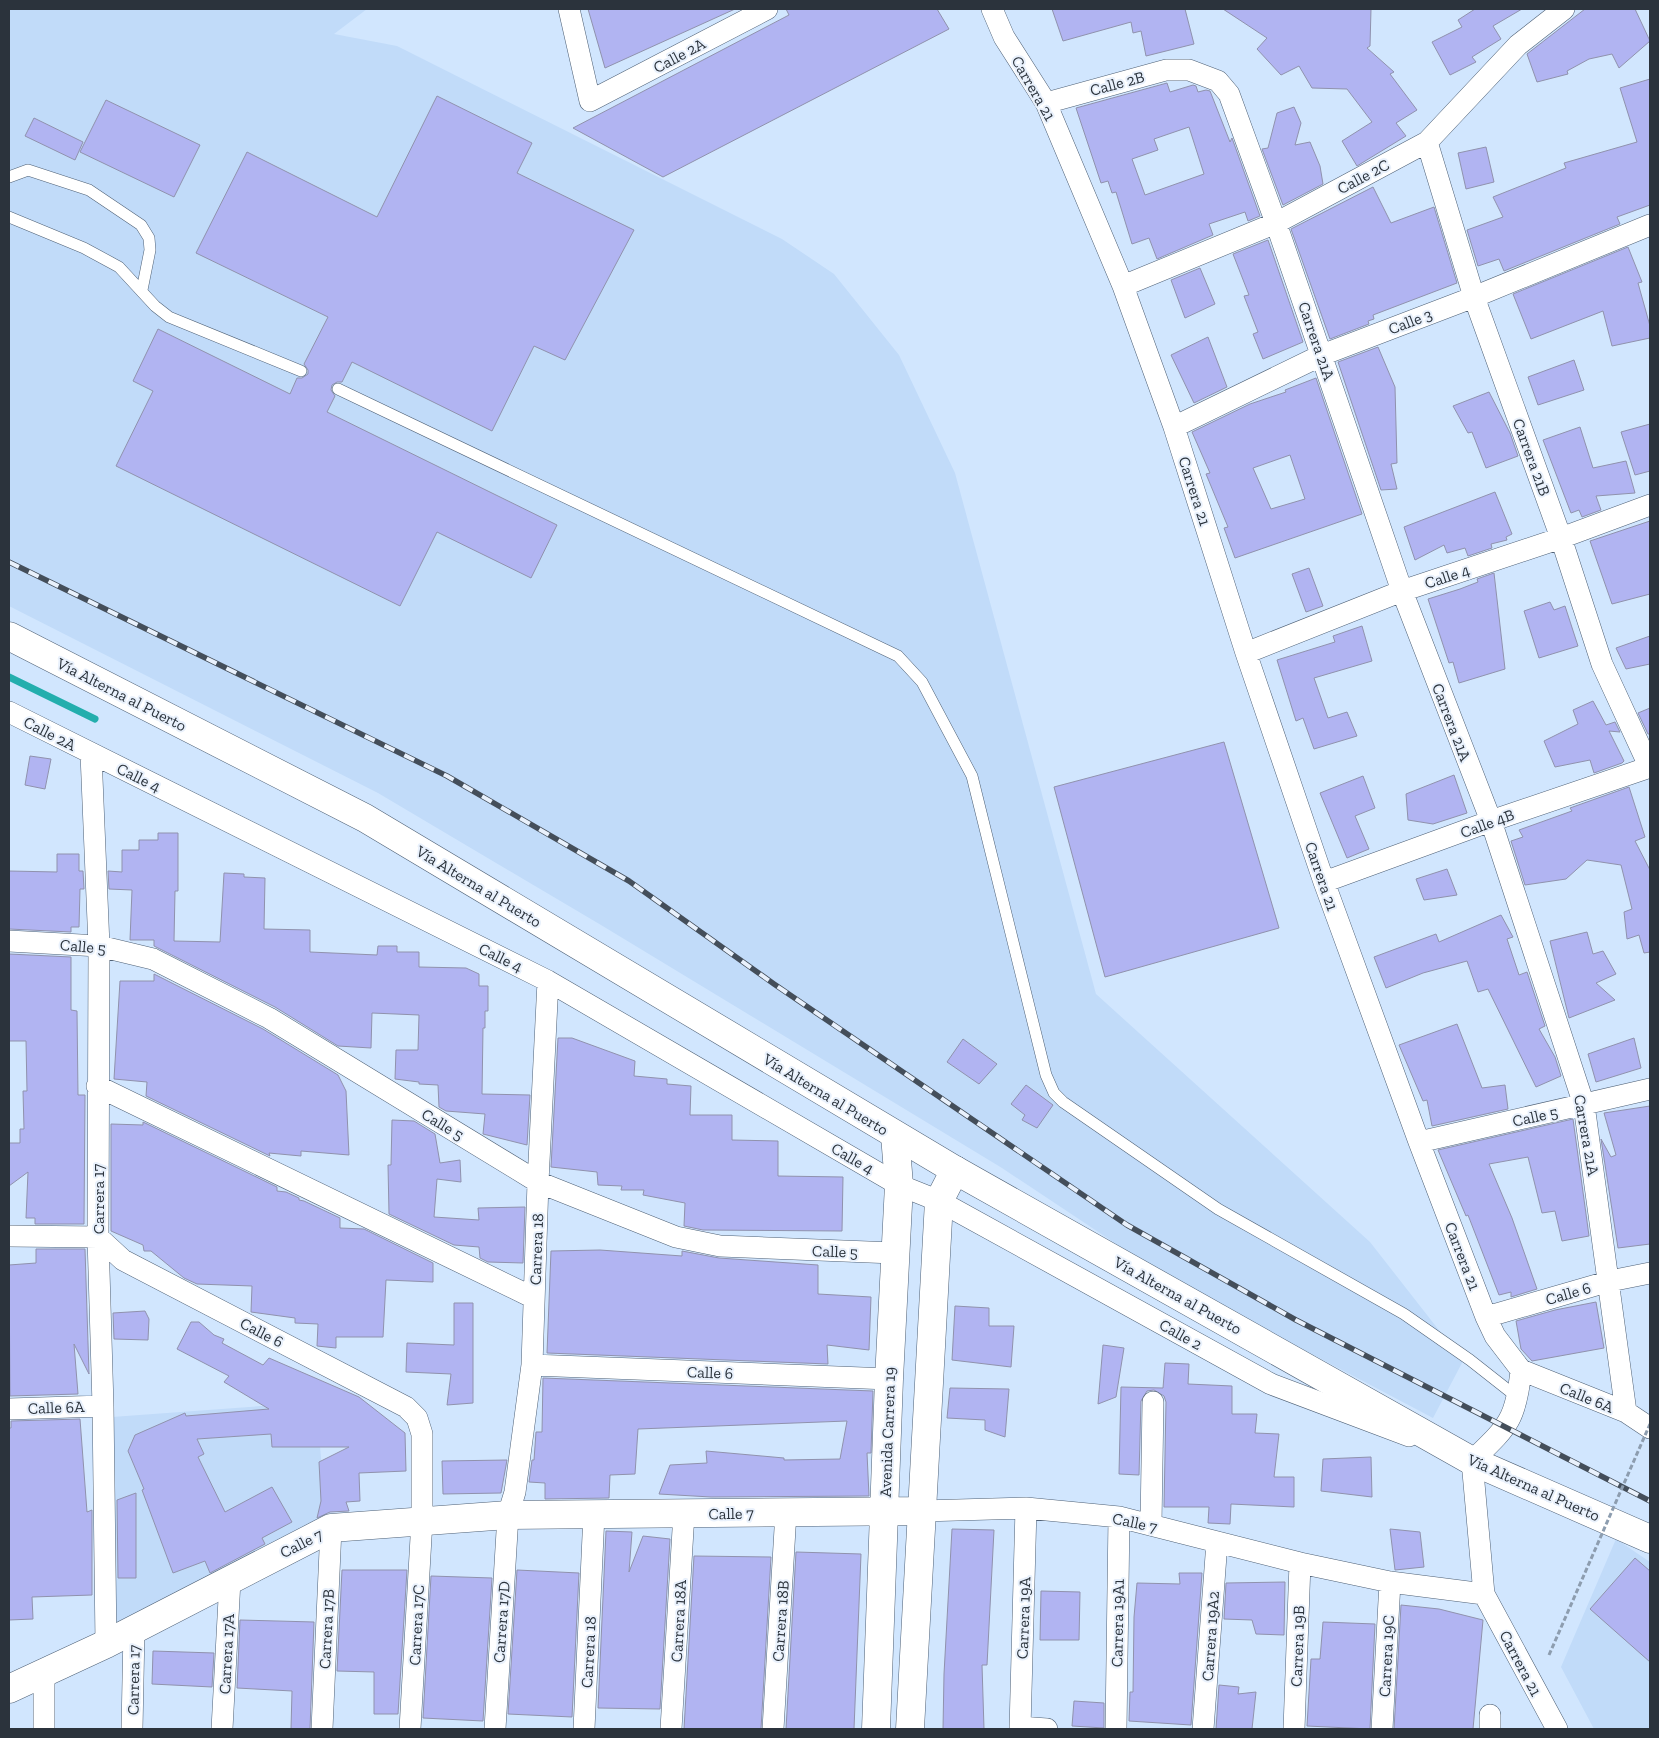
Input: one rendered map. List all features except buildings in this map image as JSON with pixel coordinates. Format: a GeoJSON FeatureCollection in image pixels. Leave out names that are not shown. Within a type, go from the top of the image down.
{"type":"FeatureCollection","features":[{"type":"Feature","properties":{"kind":"main road","name":"Vía Alterna al Puerto"},"geometry":{"type":"LineString","coordinates":[[9,636],[365,818],[955,1170],[1472,1461],[1650,1539]]}},
{"type":"Feature","properties":{"kind":"main road","name":"Avenida Carrera 19"},"geometry":{"type":"LineString","coordinates":[[876,1729],[888,1379],[899,1185],[895,1135]]}},
{"type":"Feature","properties":{"kind":"main road"},"geometry":{"type":"LineString","coordinates":[[910,1729],[939,1201],[955,1170]]}},
{"type":"Feature","properties":{"kind":"main road","name":"Calle 7"},"geometry":{"type":"LineString","coordinates":[[9,1689],[134,1630],[331,1528],[508,1515],[922,1511]]}},
{"type":"Feature","properties":{"kind":"street","name":"Calle 2A"},"geometry":{"type":"LineString","coordinates":[[569,9],[590,101],[767,9]]}},
{"type":"Feature","properties":{"kind":"street","name":"Carrera 21"},"geometry":{"type":"LineString","coordinates":[[992,9],[1004,37],[1046,103],[1123,286],[1174,426],[1246,653],[1324,882],[1419,1142],[1486,1317],[1495,1336],[1521,1370]]}},
{"type":"Feature","properties":{"kind":"street","name":"Calle 2C"},"geometry":{"type":"LineString","coordinates":[[1123,286],[1276,223],[1426,142],[1518,45],[1564,9]]}},
{"type":"Feature","properties":{"kind":"street","name":"Calle 2B"},"geometry":{"type":"LineString","coordinates":[[1046,103],[1166,70],[1189,70]]}},
{"type":"Feature","properties":{"kind":"street","name":"Carrera 21A"},"geometry":{"type":"LineString","coordinates":[[1189,70],[1218,81],[1229,94],[1322,355],[1402,591],[1491,821],[1584,1105],[1610,1281],[1626,1412]]}},
{"type":"Feature","properties":{"kind":"street","name":"Carrera 21B"},"geometry":{"type":"LineString","coordinates":[[1426,142],[1474,297],[1561,538],[1602,664],[1650,767]]}},
{"type":"Feature","properties":{"kind":"street","name":"Calle 3"},"geometry":{"type":"LineString","coordinates":[[1174,426],[1322,355],[1474,297],[1650,225]]}},
{"type":"Feature","properties":{"kind":"street","name":"Calle 4"},"geometry":{"type":"LineString","coordinates":[[1246,653],[1402,591],[1561,538],[1650,505]]}},
{"type":"Feature","properties":{"kind":"street","name":"Calle 2A"},"geometry":{"type":"LineString","coordinates":[[9,712],[91,754]]}},
{"type":"Feature","properties":{"kind":"street","name":"Calle 4"},"geometry":{"type":"LineString","coordinates":[[91,754],[548,981],[899,1185]]}},
{"type":"Feature","properties":{"kind":"street","name":"Carrera 17"},"geometry":{"type":"LineString","coordinates":[[91,754],[99,946],[97,1086],[98,1237],[104,1406],[106,1644]]}},
{"type":"Feature","properties":{"kind":"street","name":"Calle 4B"},"geometry":{"type":"LineString","coordinates":[[1324,882],[1491,821],[1650,767]]}},
{"type":"Feature","properties":{"kind":"street","name":"Calle 5"},"geometry":{"type":"LineString","coordinates":[[9,941],[99,946],[153,959],[269,1018],[538,1182],[676,1237],[720,1246],[894,1253]]}},
{"type":"Feature","properties":{"kind":"street","name":"Carrera 18"},"geometry":{"type":"LineString","coordinates":[[508,1515],[515,1492],[532,1365],[538,1182],[548,981]]}},
{"type":"Feature","properties":{"kind":"street"},"geometry":{"type":"LineString","coordinates":[[97,1086],[534,1298]]}},
{"type":"Feature","properties":{"kind":"street","name":"Calle 5"},"geometry":{"type":"LineString","coordinates":[[1419,1142],[1650,1089]]}},
{"type":"Feature","properties":{"kind":"street","name":"Calle 2"},"geometry":{"type":"LineString","coordinates":[[899,1185],[939,1201],[1271,1384],[1472,1461]]}},
{"type":"Feature","properties":{"kind":"street"},"geometry":{"type":"LineString","coordinates":[[9,1236],[98,1237]]}},
{"type":"Feature","properties":{"kind":"street","name":"Calle 6"},"geometry":{"type":"LineString","coordinates":[[98,1237],[123,1260],[406,1407],[417,1418],[422,1434],[422,1520]]}},
{"type":"Feature","properties":{"kind":"street","name":"Calle 6"},"geometry":{"type":"LineString","coordinates":[[1486,1317],[1610,1281],[1650,1273]]}},
{"type":"Feature","properties":{"kind":"street","name":"Calle 6"},"geometry":{"type":"LineString","coordinates":[[532,1365],[888,1379]]}},
{"type":"Feature","properties":{"kind":"street"},"geometry":{"type":"LineString","coordinates":[[1472,1461],[1506,1428],[1515,1409],[1521,1370]]}},
{"type":"Feature","properties":{"kind":"street","name":"Calle 6A"},"geometry":{"type":"LineString","coordinates":[[1521,1370],[1626,1412],[1650,1428]]}},
{"type":"Feature","properties":{"kind":"street"},"geometry":{"type":"LineString","coordinates":[[1151,1524],[1153,1402]]}},
{"type":"Feature","properties":{"kind":"street","name":"Calle 6A"},"geometry":{"type":"LineString","coordinates":[[9,1409],[104,1406]]}},
{"type":"Feature","properties":{"kind":"street","name":"Carrera 21"},"geometry":{"type":"LineString","coordinates":[[1472,1461],[1484,1594],[1557,1729]]}},
{"type":"Feature","properties":{"kind":"street","name":"Calle 7"},"geometry":{"type":"LineString","coordinates":[[922,1511],[1026,1508],[1119,1517],[1300,1563],[1390,1582],[1484,1594]]}},
{"type":"Feature","properties":{"kind":"street","name":"Carrera 19A"},"geometry":{"type":"LineString","coordinates":[[1020,1728],[1026,1508]]}},
{"type":"Feature","properties":{"kind":"street","name":"Carrera 18B"},"geometry":{"type":"LineString","coordinates":[[773,1729],[786,1512]]}},
{"type":"Feature","properties":{"kind":"street","name":"Carrera 18"},"geometry":{"type":"LineString","coordinates":[[584,1729],[594,1514]]}},
{"type":"Feature","properties":{"kind":"street","name":"Carrera 18A"},"geometry":{"type":"LineString","coordinates":[[671,1729],[684,1514]]}},
{"type":"Feature","properties":{"kind":"street","name":"Carrera 17D"},"geometry":{"type":"LineString","coordinates":[[495,1729],[508,1515]]}},
{"type":"Feature","properties":{"kind":"street","name":"Carrera 19A1"},"geometry":{"type":"LineString","coordinates":[[1116,1729],[1119,1517]]}},
{"type":"Feature","properties":{"kind":"street","name":"Carrera 17C"},"geometry":{"type":"LineString","coordinates":[[410,1729],[422,1520]]}},
{"type":"Feature","properties":{"kind":"street","name":"Carrera 17B"},"geometry":{"type":"LineString","coordinates":[[322,1729],[331,1528]]}},
{"type":"Feature","properties":{"kind":"street","name":"Carrera 19A2"},"geometry":{"type":"LineString","coordinates":[[1203,1729],[1217,1542]]}},
{"type":"Feature","properties":{"kind":"street","name":"Carrera 19B"},"geometry":{"type":"LineString","coordinates":[[1294,1729],[1300,1563]]}},
{"type":"Feature","properties":{"kind":"street","name":"Carrera 17A"},"geometry":{"type":"LineString","coordinates":[[222,1729],[230,1580]]}},
{"type":"Feature","properties":{"kind":"street","name":"Carrera 19C"},"geometry":{"type":"LineString","coordinates":[[1382,1729],[1390,1582]]}},
{"type":"Feature","properties":{"kind":"street","name":"Carrera 17"},"geometry":{"type":"LineString","coordinates":[[132,1729],[134,1630]]}},
{"type":"Feature","properties":{"kind":"street"},"geometry":{"type":"LineString","coordinates":[[44,1674],[44,1729]]}},
{"type":"Feature","properties":{"kind":"street"},"geometry":{"type":"LineString","coordinates":[[1020,1728],[1047,1729]]}},
{"type":"Feature","properties":{"kind":"lane"},"geometry":{"type":"LineString","coordinates":[[9,177],[28,170],[89,190],[141,225],[149,238],[150,250],[142,290]]}},
{"type":"Feature","properties":{"kind":"lane"},"geometry":{"type":"LineString","coordinates":[[9,217],[84,248],[119,267],[155,306],[169,317],[301,371]]}},
{"type":"Feature","properties":{"kind":"lane"},"geometry":{"type":"LineString","coordinates":[[338,389],[898,656],[922,682],[972,776],[1046,1075],[1054,1093],[1063,1102],[1218,1209],[1404,1314],[1470,1360],[1517,1397]]}},
{"type":"Feature","properties":{"kind":"path"},"geometry":{"type":"LineString","coordinates":[[1549,1655],[1650,1424]]}},
{"type":"Feature","properties":{"kind":"shaded area"},"geometry":{"type":"Polygon","coordinates":[[[9,9],[367,9],[334,34],[397,46],[782,239],[834,274],[899,355],[955,473],[1096,994],[1370,1242],[1463,1361],[1433,1418],[1166,1277],[1002,1168],[601,925],[378,793],[9,606],[9,9]]]}},
{"type":"Feature","properties":{"kind":"shaded area"},"geometry":{"type":"Polygon","coordinates":[[[316,1402],[327,1524],[113,1630],[112,1417],[316,1402]]]}},
{"type":"Feature","properties":{"kind":"shaded area"},"geometry":{"type":"Polygon","coordinates":[[[1616,1539],[1650,1562],[1650,1729],[1594,1729],[1561,1667],[1616,1539]]]}},
{"type":"Feature","properties":{"kind":"waterway"},"geometry":{"type":"LineString","coordinates":[[9,677],[95,719]]}},
{"type":"Feature","properties":{"kind":"railway"},"geometry":{"type":"LineString","coordinates":[[9,562],[447,776],[629,881],[774,984],[1127,1225],[1296,1320],[1650,1501]]}}]}
